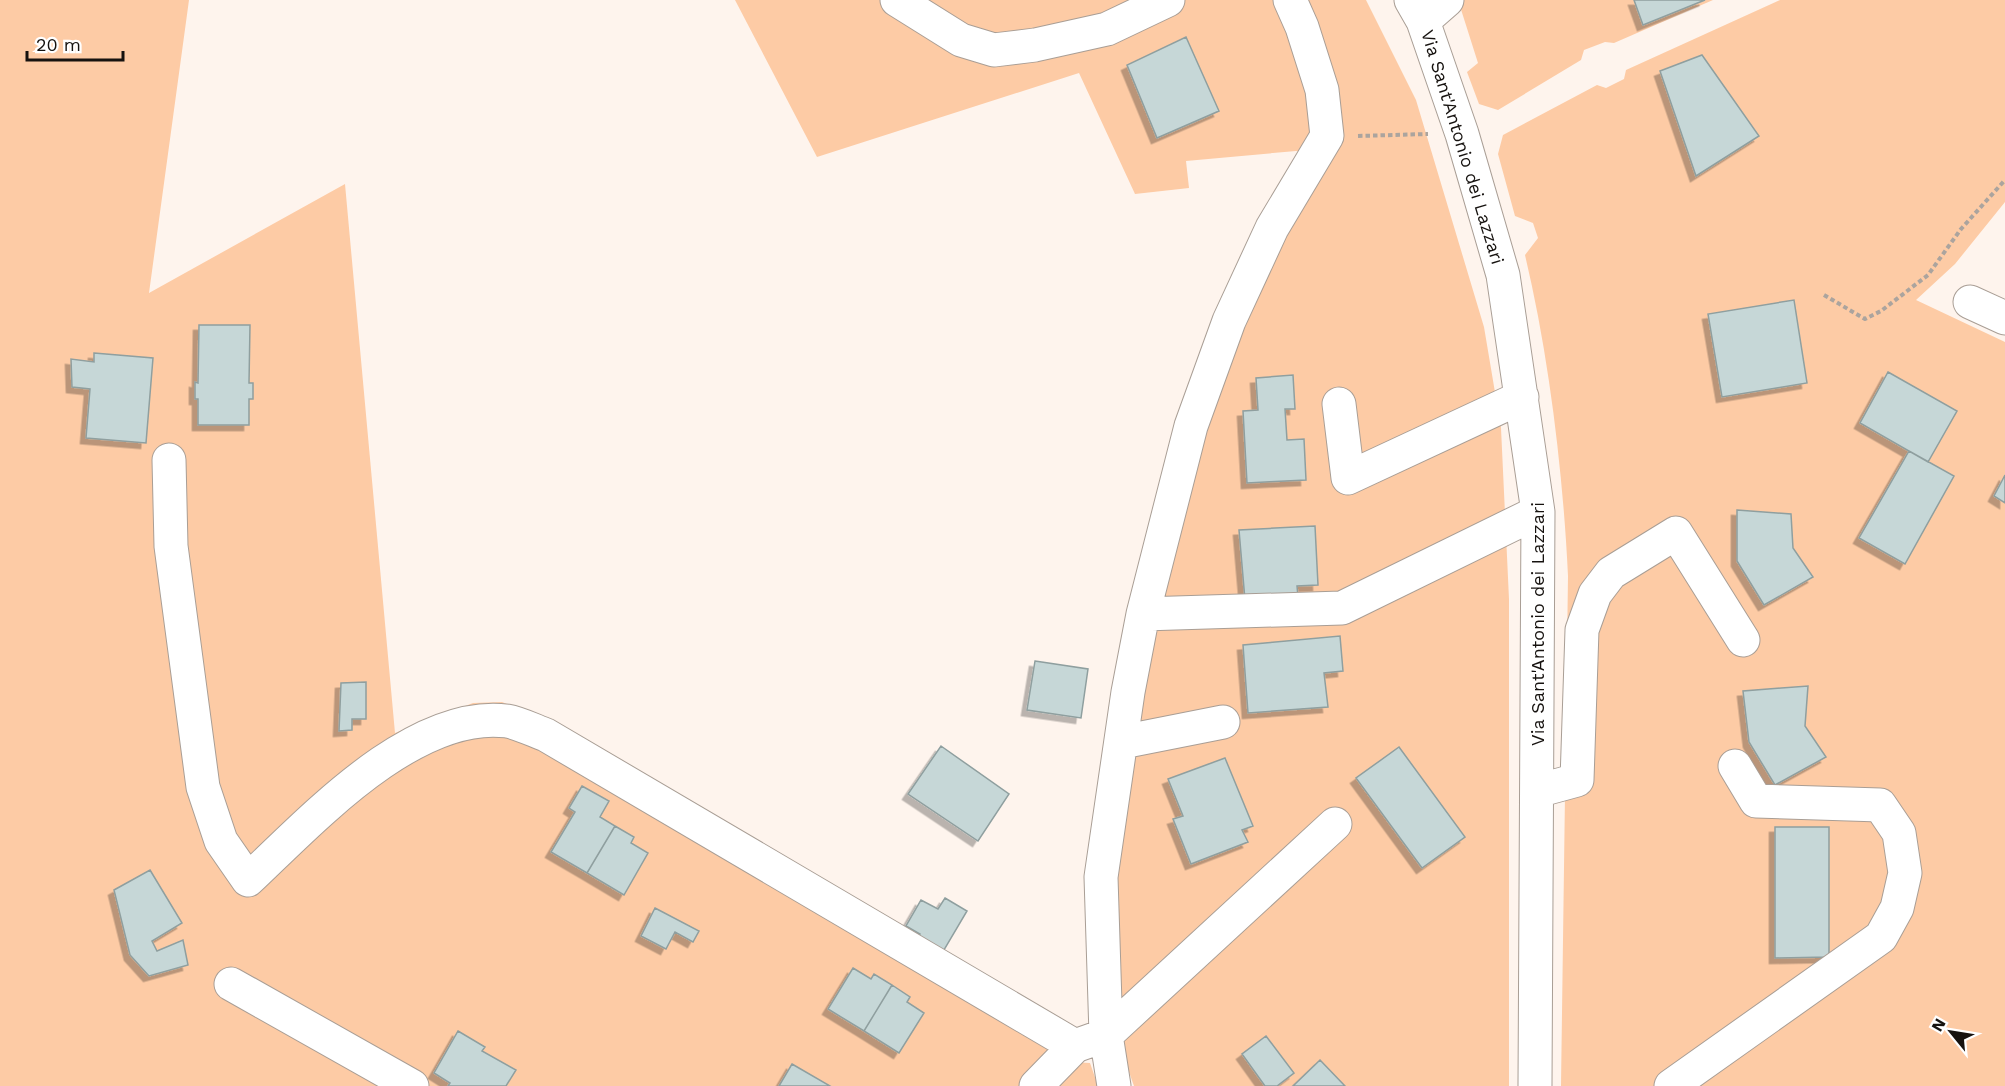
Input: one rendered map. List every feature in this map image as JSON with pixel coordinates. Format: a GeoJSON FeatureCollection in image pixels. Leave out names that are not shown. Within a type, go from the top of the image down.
{"type":"FeatureCollection","features":[{"type":"Feature","properties":{"kind":"street"},"geometry":{"type":"LineString","coordinates":[[897,0],[961,40],[994,50],[1035,45],[1107,29],[1168,0]]}},
{"type":"Feature","properties":{"kind":"street"},"geometry":{"type":"LineString","coordinates":[[1114,1086],[1106,1035],[1101,877],[1128,692],[1143,614],[1191,426],[1229,321],[1272,228],[1327,136],[1322,90],[1302,27],[1290,0]]}},
{"type":"Feature","properties":{"kind":"street","name":"Via Sant'Antonio dei Lazzari"},"geometry":{"type":"LineString","coordinates":[[1427,7],[1503,275],[1538,512],[1535,1086]]}},
{"type":"Feature","properties":{"kind":"street"},"geometry":{"type":"LineString","coordinates":[[1970,302],[2005,318]]}},
{"type":"Feature","properties":{"kind":"street"},"geometry":{"type":"LineString","coordinates":[[1339,404],[1348,478],[1522,397]]}},
{"type":"Feature","properties":{"kind":"street"},"geometry":{"type":"LineString","coordinates":[[169,460],[171,546],[203,787],[221,841],[248,880],[336,798],[409,744],[444,728],[482,721],[508,721],[546,735],[1075,1046]]}},
{"type":"Feature","properties":{"kind":"street"},"geometry":{"type":"LineString","coordinates":[[1143,614],[1342,608],[1538,512]]}},
{"type":"Feature","properties":{"kind":"street"},"geometry":{"type":"LineString","coordinates":[[1537,790],[1577,780],[1582,630],[1595,594],[1611,573],[1676,533],[1743,640]]}},
{"type":"Feature","properties":{"kind":"street"},"geometry":{"type":"LineString","coordinates":[[1122,742],[1223,722]]}},
{"type":"Feature","properties":{"kind":"street"},"geometry":{"type":"LineString","coordinates":[[1671,1086],[1881,936],[1898,908],[1905,873],[1899,833],[1880,805],[1756,801],[1735,766]]}},
{"type":"Feature","properties":{"kind":"street"},"geometry":{"type":"LineString","coordinates":[[1036,1086],[1075,1046],[1106,1035],[1335,824]]}},
{"type":"Feature","properties":{"kind":"street"},"geometry":{"type":"LineString","coordinates":[[231,984],[412,1086]]}},
{"type":"Feature","properties":{"kind":"path"},"geometry":{"type":"LineString","coordinates":[[1327,136],[1462,134]]}},
{"type":"Feature","properties":{"kind":"path"},"geometry":{"type":"LineString","coordinates":[[1824,295],[1865,319],[1881,311],[1928,275],[1961,229],[2005,180]]}},
{"type":"Feature","properties":{"kind":"shaded area"},"geometry":{"type":"Polygon","coordinates":[[[0,0],[189,0],[149,293],[345,184],[395,733],[473,703],[502,702],[547,720],[1055,1048],[1020,1086],[0,1086],[0,0]]]}},
{"type":"Feature","properties":{"kind":"shaded area"},"geometry":{"type":"Polygon","coordinates":[[[735,0],[1366,0],[1416,100],[1484,327],[1501,428],[1509,599],[1509,1086],[1134,1086],[1123,1055],[1117,985],[1117,887],[1123,801],[1149,659],[1203,431],[1241,328],[1326,155],[1296,151],[1186,161],[1189,188],[1135,194],[1079,73],[817,157],[735,0]]]}},
{"type":"Feature","properties":{"kind":"shaded area"},"geometry":{"type":"Polygon","coordinates":[[[1458,0],[1713,0],[1614,43],[1605,42],[1584,50],[1581,60],[1498,110],[1479,104],[1467,72],[1478,63],[1458,0]]]}},
{"type":"Feature","properties":{"kind":"shaded area"},"geometry":{"type":"Polygon","coordinates":[[[1780,0],[2005,0],[2005,202],[1955,264],[1916,300],[2005,342],[2005,1086],[1561,1086],[1568,576],[1566,536],[1554,414],[1534,294],[1525,255],[1538,238],[1533,223],[1515,216],[1498,154],[1503,135],[1597,85],[1606,88],[1624,79],[1626,70],[1780,0]]]}},
{"type":"Feature","properties":{"kind":"shaded area"},"geometry":{"type":"Polygon","coordinates":[[[1071,1062],[1090,1063],[1098,1086],[1047,1086],[1071,1062]]]}},
{"type":"Feature","properties":{"kind":"building"},"geometry":{"type":"Polygon","coordinates":[[[1634,0],[1705,0],[1643,25],[1634,0]]]}},
{"type":"Feature","properties":{"kind":"building"},"geometry":{"type":"Polygon","coordinates":[[[1186,37],[1219,111],[1157,138],[1127,65],[1186,37]]]}},
{"type":"Feature","properties":{"kind":"building"},"geometry":{"type":"Polygon","coordinates":[[[1702,55],[1759,136],[1696,176],[1660,71],[1702,55]]]}},
{"type":"Feature","properties":{"kind":"building"},"geometry":{"type":"Polygon","coordinates":[[[1794,300],[1807,383],[1722,397],[1708,314],[1794,300]]]}},
{"type":"Feature","properties":{"kind":"building"},"geometry":{"type":"Polygon","coordinates":[[[199,325],[250,325],[249,383],[253,383],[253,399],[249,399],[249,425],[198,425],[198,399],[195,399],[195,382],[198,383],[199,325]]]}},
{"type":"Feature","properties":{"kind":"building"},"geometry":{"type":"Polygon","coordinates":[[[94,353],[153,358],[146,443],[86,438],[90,389],[72,387],[71,359],[94,362],[94,353]]]}},
{"type":"Feature","properties":{"kind":"building"},"geometry":{"type":"Polygon","coordinates":[[[1888,372],[1957,411],[1928,462],[1860,423],[1888,372]]]}},
{"type":"Feature","properties":{"kind":"building"},"geometry":{"type":"Polygon","coordinates":[[[1293,375],[1295,409],[1285,409],[1287,440],[1304,439],[1306,480],[1247,483],[1243,411],[1258,410],[1256,378],[1293,375]]]}},
{"type":"Feature","properties":{"kind":"building"},"geometry":{"type":"Polygon","coordinates":[[[1909,451],[1954,476],[1905,564],[1859,538],[1909,451]]]}},
{"type":"Feature","properties":{"kind":"building"},"geometry":{"type":"Polygon","coordinates":[[[2005,475],[2005,503],[1994,496],[2005,475]]]}},
{"type":"Feature","properties":{"kind":"building"},"geometry":{"type":"Polygon","coordinates":[[[1737,510],[1791,514],[1793,548],[1813,577],[1764,605],[1737,561],[1737,510]]]}},
{"type":"Feature","properties":{"kind":"building"},"geometry":{"type":"Polygon","coordinates":[[[1315,526],[1318,585],[1297,586],[1298,597],[1245,600],[1239,530],[1315,526]]]}},
{"type":"Feature","properties":{"kind":"building"},"geometry":{"type":"Polygon","coordinates":[[[1340,636],[1343,671],[1324,673],[1328,707],[1248,713],[1243,645],[1340,636]]]}},
{"type":"Feature","properties":{"kind":"building"},"geometry":{"type":"Polygon","coordinates":[[[1035,661],[1088,669],[1081,718],[1027,710],[1035,661]]]}},
{"type":"Feature","properties":{"kind":"building"},"geometry":{"type":"Polygon","coordinates":[[[366,682],[366,719],[352,719],[352,730],[339,731],[341,683],[366,682]]]}},
{"type":"Feature","properties":{"kind":"building"},"geometry":{"type":"Polygon","coordinates":[[[1808,686],[1805,726],[1826,757],[1775,785],[1749,742],[1743,691],[1808,686]]]}},
{"type":"Feature","properties":{"kind":"building"},"geometry":{"type":"Polygon","coordinates":[[[941,746],[1009,794],[978,841],[908,794],[941,746]]]}},
{"type":"Feature","properties":{"kind":"building"},"geometry":{"type":"Polygon","coordinates":[[[1399,747],[1465,837],[1422,868],[1356,778],[1399,747]]]}},
{"type":"Feature","properties":{"kind":"building"},"geometry":{"type":"Polygon","coordinates":[[[1225,758],[1253,826],[1242,830],[1248,842],[1191,864],[1173,819],[1183,816],[1168,779],[1225,758]]]}},
{"type":"Feature","properties":{"kind":"building"},"geometry":{"type":"Polygon","coordinates":[[[582,786],[609,801],[600,817],[615,826],[587,873],[551,852],[575,812],[569,808],[582,786]]]}},
{"type":"Feature","properties":{"kind":"building"},"geometry":{"type":"Polygon","coordinates":[[[615,826],[634,837],[631,843],[648,853],[624,895],[587,873],[615,826]]]}},
{"type":"Feature","properties":{"kind":"building"},"geometry":{"type":"Polygon","coordinates":[[[1775,827],[1829,827],[1829,957],[1775,958],[1775,827]]]}},
{"type":"Feature","properties":{"kind":"building"},"geometry":{"type":"Polygon","coordinates":[[[150,870],[182,923],[152,941],[157,951],[183,940],[188,965],[149,976],[130,955],[114,890],[150,870]]]}},
{"type":"Feature","properties":{"kind":"building"},"geometry":{"type":"Polygon","coordinates":[[[945,898],[967,911],[944,950],[915,943],[920,934],[906,926],[921,900],[938,909],[945,898]]]}},
{"type":"Feature","properties":{"kind":"building"},"geometry":{"type":"Polygon","coordinates":[[[655,908],[699,931],[693,942],[675,932],[666,949],[641,936],[655,908]]]}},
{"type":"Feature","properties":{"kind":"building"},"geometry":{"type":"Polygon","coordinates":[[[853,968],[871,979],[874,974],[892,985],[864,1031],[828,1009],[853,968]]]}},
{"type":"Feature","properties":{"kind":"building"},"geometry":{"type":"Polygon","coordinates":[[[892,985],[910,997],[907,1002],[924,1013],[899,1053],[864,1031],[892,985]]]}},
{"type":"Feature","properties":{"kind":"building"},"geometry":{"type":"Polygon","coordinates":[[[458,1031],[485,1047],[482,1051],[516,1070],[506,1086],[448,1086],[450,1083],[434,1073],[458,1031]]]}},
{"type":"Feature","properties":{"kind":"building"},"geometry":{"type":"Polygon","coordinates":[[[1266,1036],[1294,1073],[1277,1086],[1265,1086],[1242,1054],[1266,1036]]]}},
{"type":"Feature","properties":{"kind":"building"},"geometry":{"type":"Polygon","coordinates":[[[1320,1060],[1345,1086],[1293,1086],[1320,1060]]]}},
{"type":"Feature","properties":{"kind":"building"},"geometry":{"type":"Polygon","coordinates":[[[792,1064],[830,1086],[779,1086],[792,1064]]]}}]}
